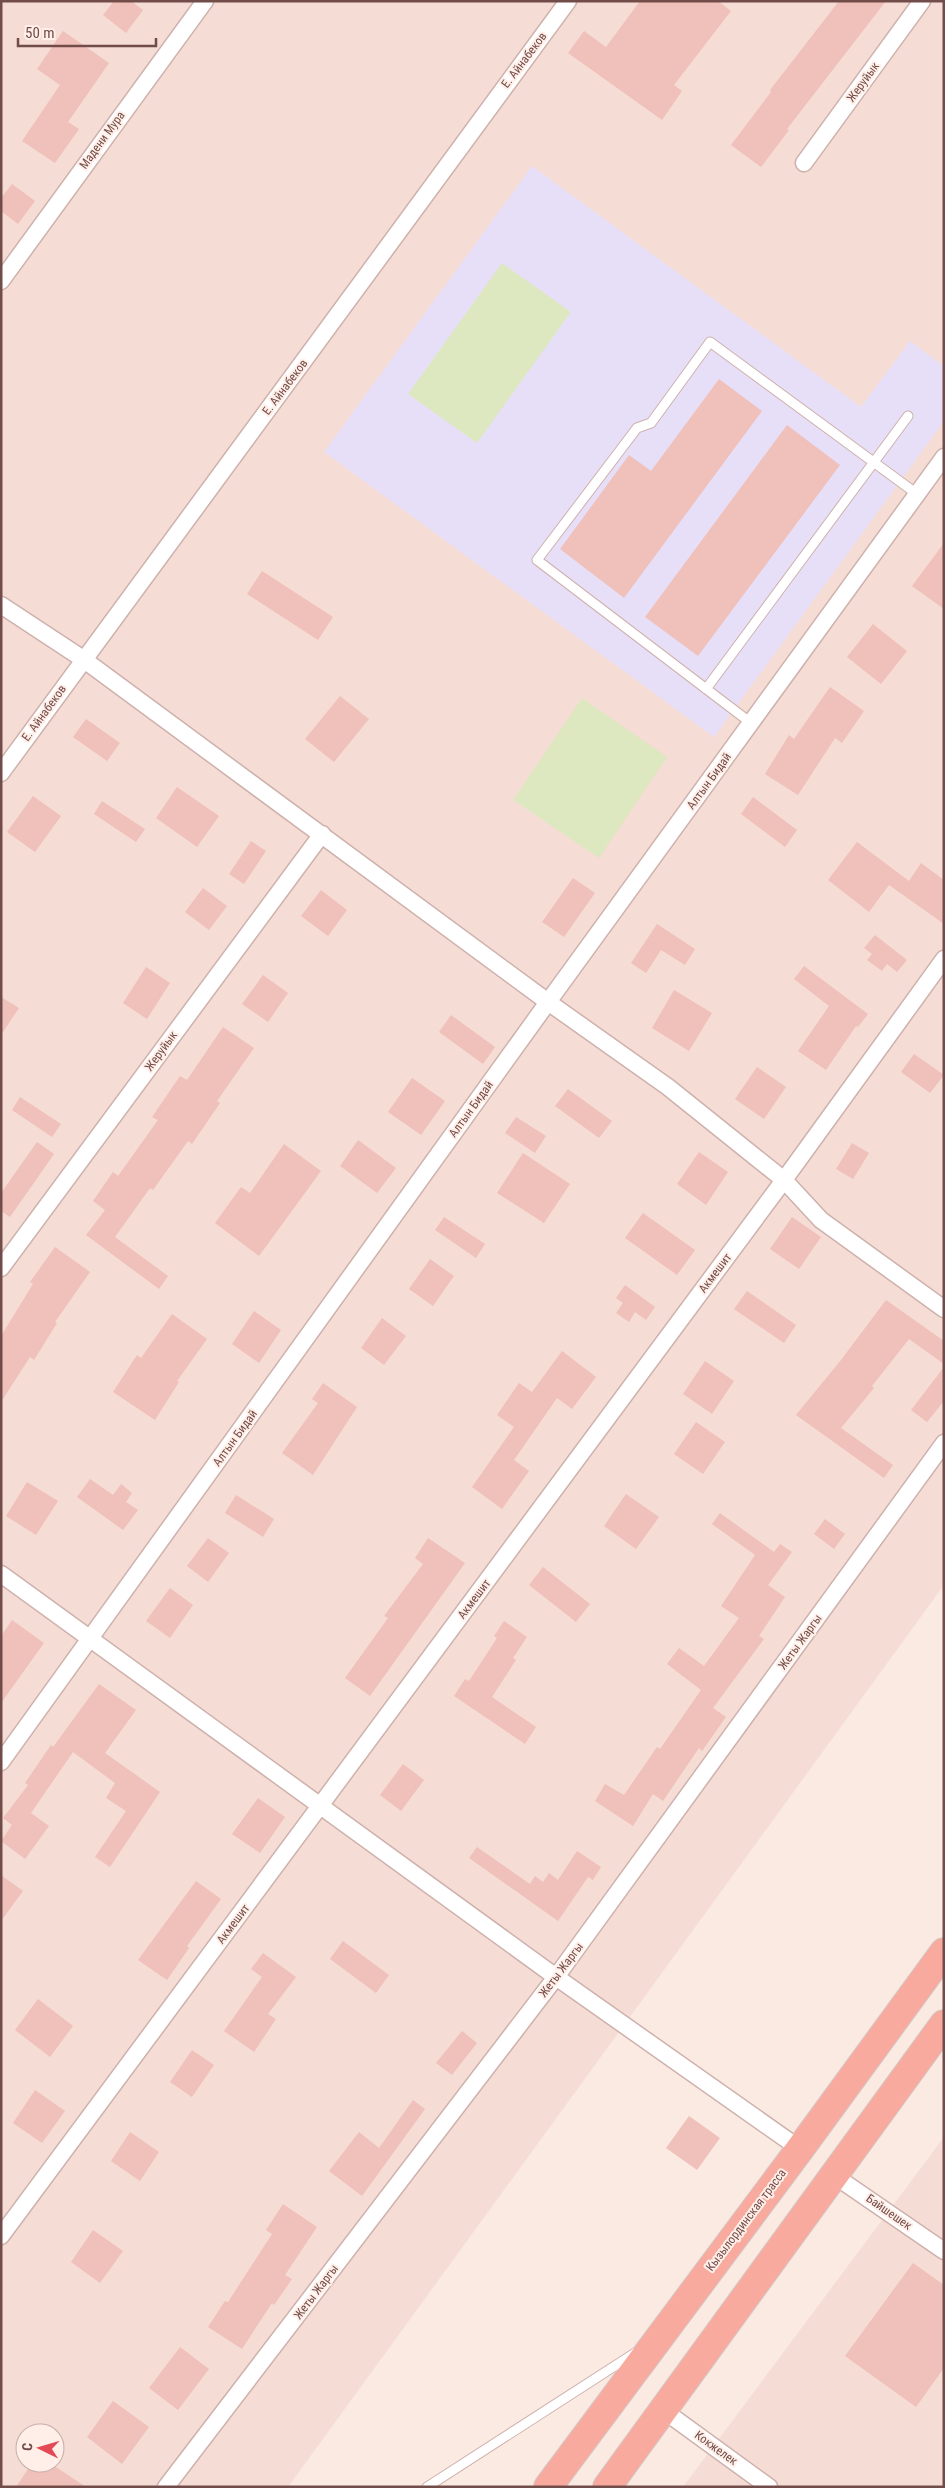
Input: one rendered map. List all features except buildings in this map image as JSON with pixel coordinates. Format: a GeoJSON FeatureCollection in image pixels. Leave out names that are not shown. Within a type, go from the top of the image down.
{"type":"FeatureCollection","features":[{"type":"Feature","properties":{"kind":"highway","name":"Кызылординская трасса"},"geometry":{"type":"LineString","coordinates":[[548,2487],[657,2338],[800,2150],[944,1952]]}},
{"type":"Feature","properties":{"kind":"highway"},"geometry":{"type":"LineString","coordinates":[[607,2487],[832,2174],[944,2024]]}},
{"type":"Feature","properties":{"kind":"highway"},"geometry":{"type":"LineString","coordinates":[[800,2150],[832,2174]]}},
{"type":"Feature","properties":{"kind":"street","name":"Мадени Мура"},"geometry":{"type":"LineString","coordinates":[[1,281],[205,1]]}},
{"type":"Feature","properties":{"kind":"street","name":"Е. Айнабеков"},"geometry":{"type":"LineString","coordinates":[[1,773],[568,1]]}},
{"type":"Feature","properties":{"kind":"street","name":"Жеруйык"},"geometry":{"type":"LineString","coordinates":[[804,163],[922,1]]}},
{"type":"Feature","properties":{"kind":"street","name":"Алтын Бидай"},"geometry":{"type":"LineString","coordinates":[[1,1762],[548,1002],[944,457]]}},
{"type":"Feature","properties":{"kind":"street"},"geometry":{"type":"LineString","coordinates":[[1,605],[83,660],[548,1002],[668,1087],[784,1180],[821,1220],[944,1309]]}},
{"type":"Feature","properties":{"kind":"street","name":"Жеруйык"},"geometry":{"type":"LineString","coordinates":[[1,1268],[322,834]]}},
{"type":"Feature","properties":{"kind":"street","name":"Акмешит"},"geometry":{"type":"LineString","coordinates":[[1,2236],[784,1180],[944,959]]}},
{"type":"Feature","properties":{"kind":"street","name":"Жеты Жаргы"},"geometry":{"type":"LineString","coordinates":[[166,2487],[556,1977],[944,1443]]}},
{"type":"Feature","properties":{"kind":"street"},"geometry":{"type":"LineString","coordinates":[[1,1574],[556,1977],[800,2150]]}},
{"type":"Feature","properties":{"kind":"street","name":"Байшешек"},"geometry":{"type":"LineString","coordinates":[[832,2174],[944,2251]]}},
{"type":"Feature","properties":{"kind":"street","name":"Кокжелек"},"geometry":{"type":"LineString","coordinates":[[663,2410],[769,2487]]}},
{"type":"Feature","properties":{"kind":"lane"},"geometry":{"type":"LineString","coordinates":[[751,723],[537,560],[637,428],[651,423],[710,342],[917,494]]}},
{"type":"Feature","properties":{"kind":"lane"},"geometry":{"type":"LineString","coordinates":[[706,689],[908,416]]}},
{"type":"Feature","properties":{"kind":"lane"},"geometry":{"type":"LineString","coordinates":[[427,2487],[657,2338]]}},
{"type":"Feature","properties":{"kind":"shaded area"},"geometry":{"type":"Polygon","coordinates":[[[1,1],[944,1],[944,1585],[288,2487],[1,2487],[1,1]]]}},
{"type":"Feature","properties":{"kind":"shaded area"},"geometry":{"type":"Polygon","coordinates":[[[532,166],[861,407],[910,341],[944,366],[944,421],[714,737],[324,452],[532,166]]]}},
{"type":"Feature","properties":{"kind":"shaded area"},"geometry":{"type":"Polygon","coordinates":[[[944,2137],[944,2487],[683,2487],[944,2137]]]}},
{"type":"Feature","properties":{"kind":"green space"},"geometry":{"type":"Polygon","coordinates":[[[502,263],[571,312],[477,443],[408,394],[502,263]]]}},
{"type":"Feature","properties":{"kind":"green space"},"geometry":{"type":"Polygon","coordinates":[[[582,698],[667,757],[599,858],[513,800],[582,698]]]}}]}
